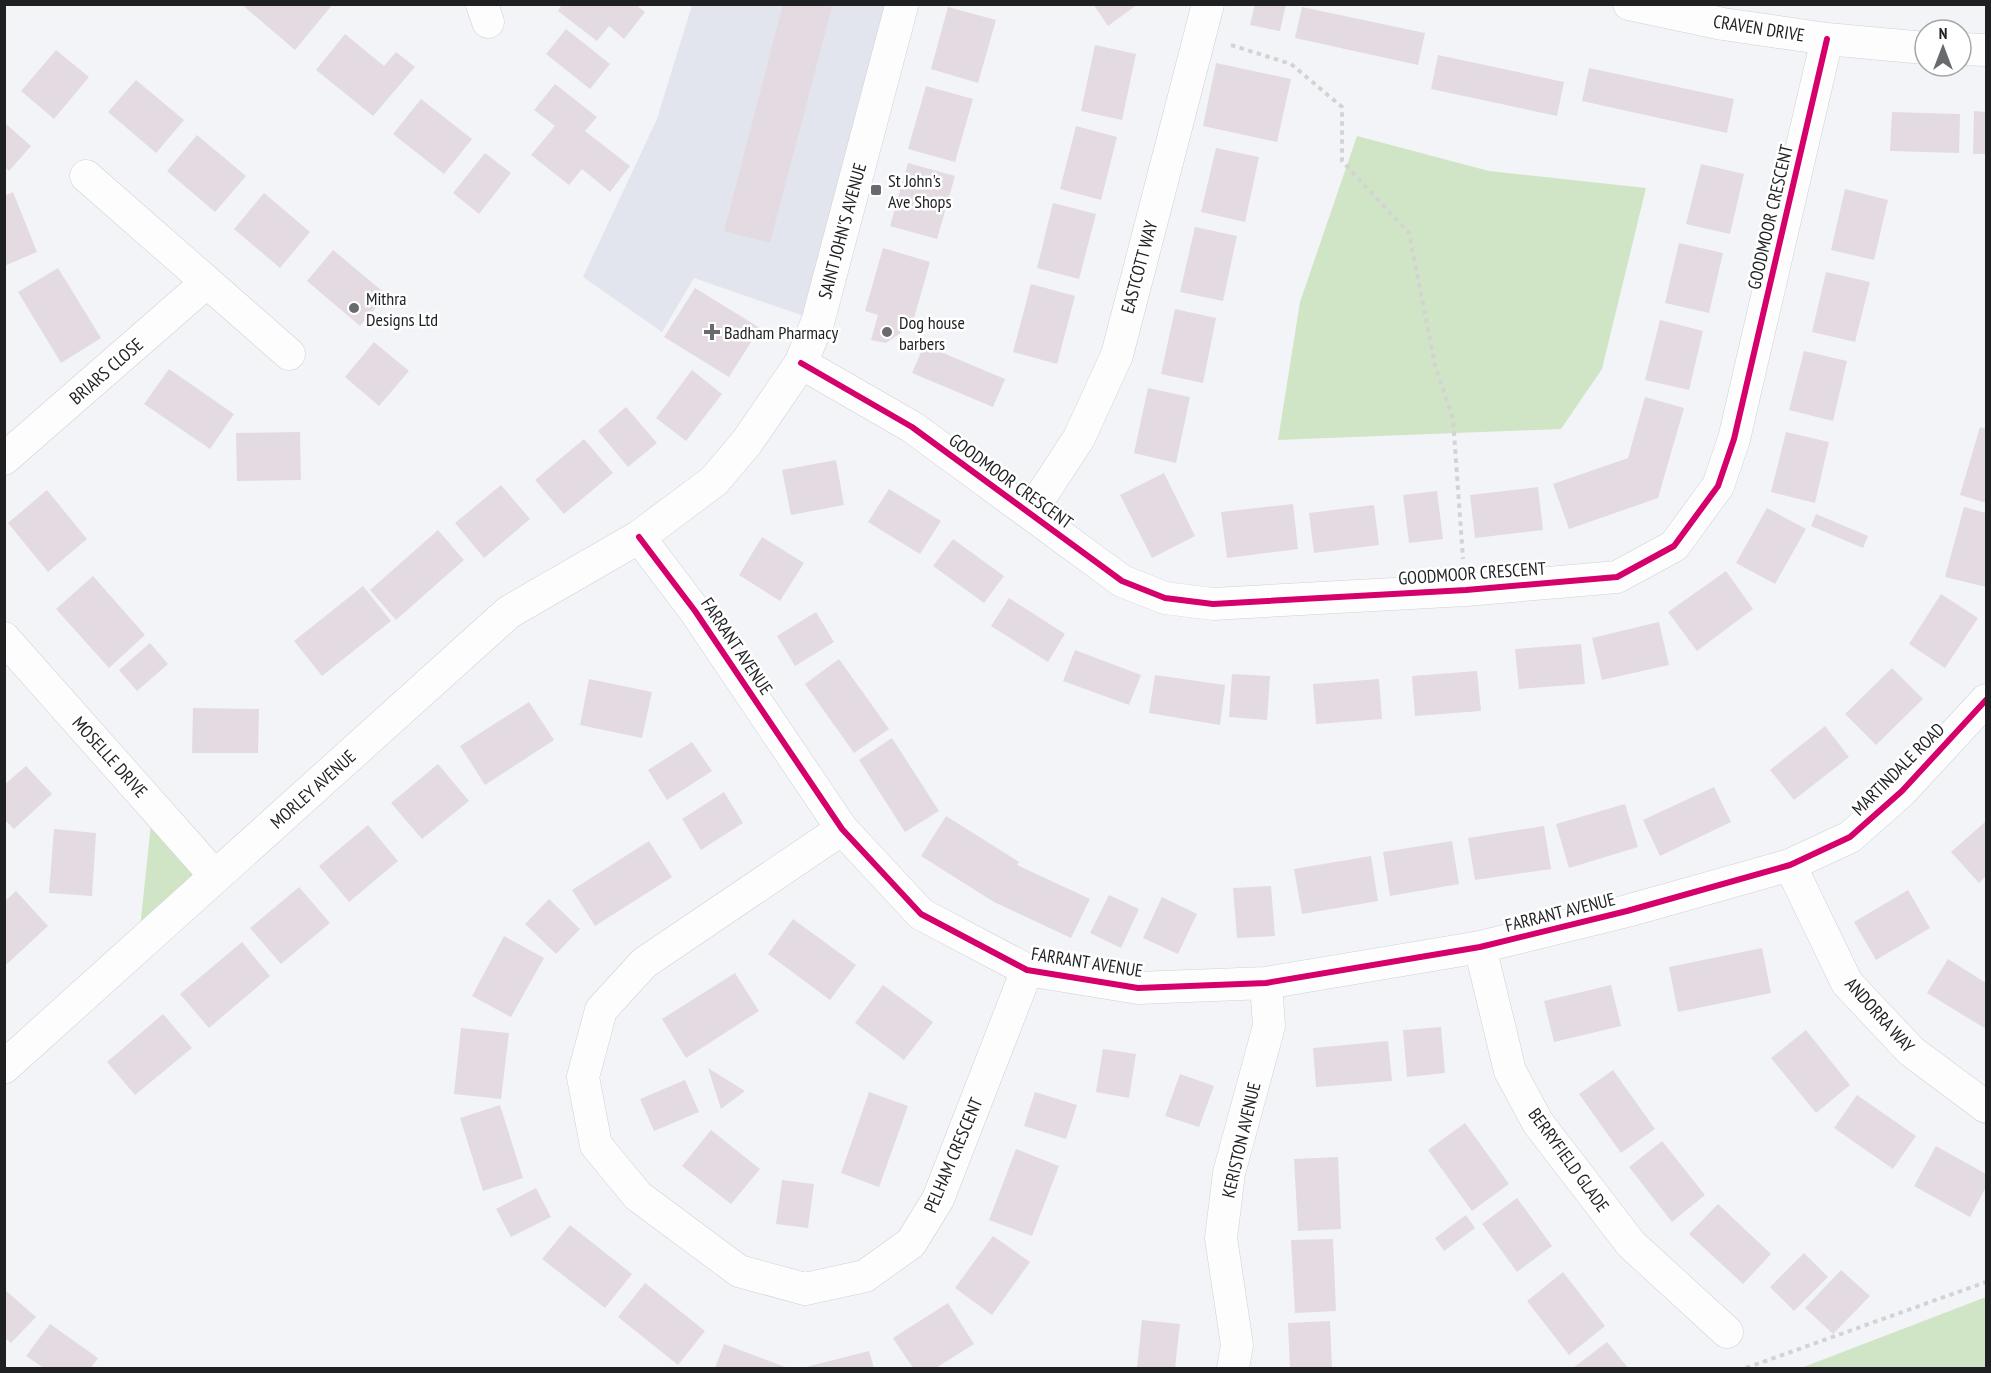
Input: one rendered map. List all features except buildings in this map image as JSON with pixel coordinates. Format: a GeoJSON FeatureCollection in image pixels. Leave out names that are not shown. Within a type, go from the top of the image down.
{"type":"FeatureCollection","features":[{"type":"Feature","properties":{"kind":"street","name":"SAINT JOHN'S AVENUE"},"geometry":{"type":"LineString","coordinates":[[639,537],[714,481],[747,442],[801,363],[818,321],[902,4]]}},
{"type":"Feature","properties":{"kind":"street","name":"EASTCOTT WAY"},"geometry":{"type":"LineString","coordinates":[[1030,513],[1079,438],[1117,355],[1208,4]]}},
{"type":"Feature","properties":{"kind":"street","name":"CRAVEN DRIVE"},"geometry":{"type":"LineString","coordinates":[[1629,4],[1724,24],[1827,39],[1913,47]]}},
{"type":"Feature","properties":{"kind":"street","name":"GOODMOOR CRESCENT"},"geometry":{"type":"LineString","coordinates":[[801,363],[912,427],[1122,581],[1165,598],[1213,604],[1466,590],[1617,577],[1674,546],[1718,486],[1734,438],[1827,39]]}},
{"type":"Feature","properties":{"kind":"street"},"geometry":{"type":"LineString","coordinates":[[86,176],[289,354]]}},
{"type":"Feature","properties":{"kind":"street","name":"BRIARS CLOSE"},"geometry":{"type":"LineString","coordinates":[[4,459],[207,282]]}},
{"type":"Feature","properties":{"kind":"street","name":"FARRANT AVENUE"},"geometry":{"type":"LineString","coordinates":[[639,537],[695,611],[842,829],[921,914],[1027,970],[1138,988],[1266,983],[1480,947],[1627,911],[1790,865]]}},
{"type":"Feature","properties":{"kind":"street","name":"MORLEY AVENUE"},"geometry":{"type":"LineString","coordinates":[[4,1067],[509,612],[639,537]]}},
{"type":"Feature","properties":{"kind":"street","name":"MOSELLE DRIVE"},"geometry":{"type":"LineString","coordinates":[[4,638],[216,877]]}},
{"type":"Feature","properties":{"kind":"street","name":"MARTINDALE ROAD"},"geometry":{"type":"LineString","coordinates":[[1790,865],[1850,837],[1902,791],[1986,700]]}},
{"type":"Feature","properties":{"kind":"street","name":"PELHAM CRESCENT"},"geometry":{"type":"LineString","coordinates":[[842,829],[644,963],[601,1010],[583,1077],[596,1145],[638,1196],[739,1271],[805,1289],[865,1276],[910,1243],[938,1199],[1027,970]]}},
{"type":"Feature","properties":{"kind":"street","name":"ANDORRA WAY"},"geometry":{"type":"LineString","coordinates":[[1790,865],[1847,983],[1911,1052],[1986,1107]]}},
{"type":"Feature","properties":{"kind":"street","name":"BERRYFIELD GLADE"},"geometry":{"type":"LineString","coordinates":[[1480,947],[1510,1071],[1538,1123],[1631,1244],[1727,1332]]}},
{"type":"Feature","properties":{"kind":"street","name":"KERISTON AVENUE"},"geometry":{"type":"LineString","coordinates":[[1233,1368],[1237,1345],[1221,1238],[1229,1173],[1269,1026],[1266,983]]}},
{"type":"Feature","properties":{"kind":"path"},"geometry":{"type":"LineString","coordinates":[[1200,35],[1291,64],[1342,107],[1342,161],[1408,233],[1435,365],[1453,419],[1466,590]]}},
{"type":"Feature","properties":{"kind":"path"},"geometry":{"type":"LineString","coordinates":[[1746,1368],[1986,1282]]}},
{"type":"Feature","properties":{"kind":"shaded area"},"geometry":{"type":"Polygon","coordinates":[[[692,5],[902,5],[818,321],[694,278],[662,332],[583,277],[657,119],[692,5]]]}},
{"type":"Feature","properties":{"kind":"green space"},"geometry":{"type":"Polygon","coordinates":[[[1357,136],[1489,171],[1646,188],[1602,369],[1561,429],[1278,440],[1300,302],[1357,136]]]}},
{"type":"Feature","properties":{"kind":"green space"},"geometry":{"type":"Polygon","coordinates":[[[153,805],[216,877],[138,947],[153,805]]]}},
{"type":"Feature","properties":{"kind":"green space"},"geometry":{"type":"Polygon","coordinates":[[[1986,1297],[1986,1368],[1801,1368],[1986,1297]]]}},
{"type":"Feature","properties":{"kind":"cycle path"},"geometry":{"type":"LineString","coordinates":[[801,363],[912,427],[1122,581],[1165,598],[1213,604],[1466,590],[1617,577],[1674,546],[1718,486],[1734,439],[1827,39]]}},
{"type":"Feature","properties":{"kind":"cycle path"},"geometry":{"type":"LineString","coordinates":[[639,537],[695,611],[842,829],[921,914],[1027,970],[1138,988],[1266,983],[1480,947],[1627,911],[1790,865],[1850,837],[1902,791],[1986,700]]}},
{"type":"Feature","properties":{"kind":"place","name":"St John's Ave Shops"},"geometry":{"type":"Point","coordinates":[876,190]}},
{"type":"Feature","properties":{"kind":"place","name":"Mithra Designs Ltd"},"geometry":{"type":"Point","coordinates":[354,308]}},
{"type":"Feature","properties":{"kind":"place","name":"Badham Pharmacy"},"geometry":{"type":"Point","coordinates":[712,332]}},
{"type":"Feature","properties":{"kind":"place","name":"Dog house barbers"},"geometry":{"type":"Point","coordinates":[887,332]}}]}
